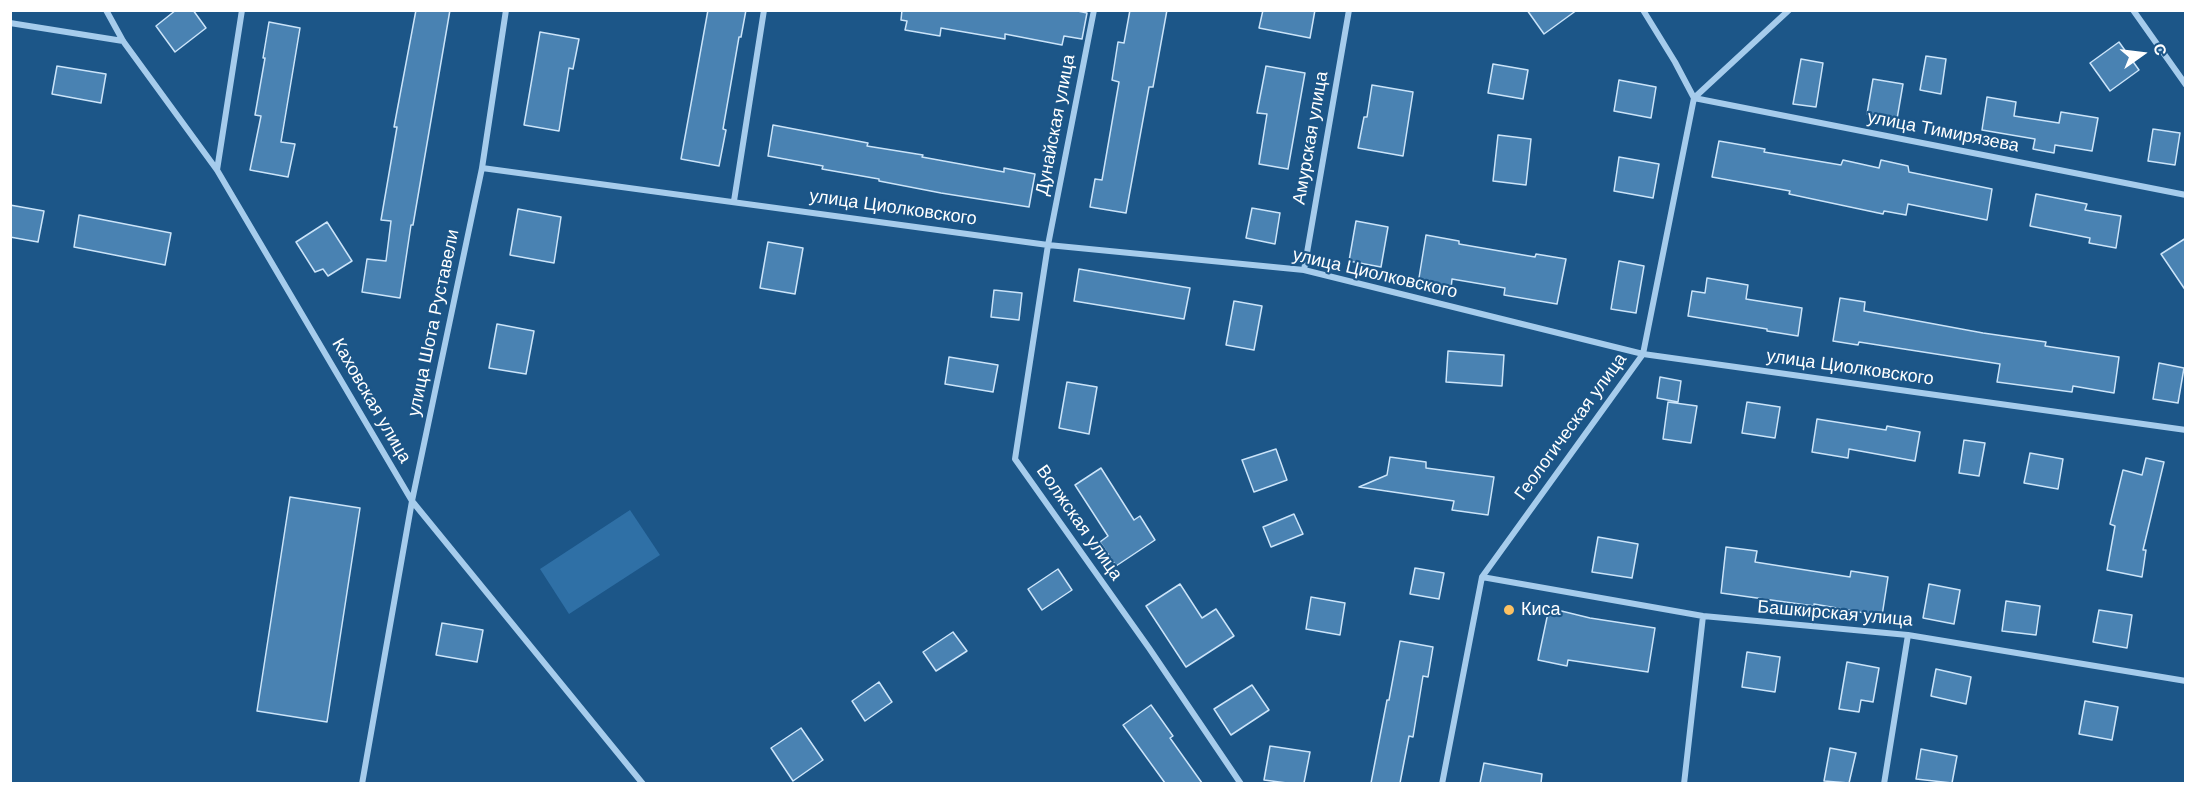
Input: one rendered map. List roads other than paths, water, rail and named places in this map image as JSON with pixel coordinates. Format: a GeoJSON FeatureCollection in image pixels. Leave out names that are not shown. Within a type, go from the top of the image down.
{"type":"FeatureCollection","features":[{"type":"Feature","properties":{"kind":"street","name":"Каховская улица"},"geometry":{"type":"LineString","coordinates":[[106,10],[123,41],[218,170],[412,501],[644,783]]}},
{"type":"Feature","properties":{"kind":"street"},"geometry":{"type":"LineString","coordinates":[[218,170],[242,10]]}},
{"type":"Feature","properties":{"kind":"street","name":"улица Шота Руставели"},"geometry":{"type":"LineString","coordinates":[[362,783],[412,501],[482,168],[506,10]]}},
{"type":"Feature","properties":{"kind":"street"},"geometry":{"type":"LineString","coordinates":[[734,201],[764,10]]}},
{"type":"Feature","properties":{"kind":"street","name":"Дунайская улица"},"geometry":{"type":"LineString","coordinates":[[1048,245],[1094,10]]}},
{"type":"Feature","properties":{"kind":"street","name":"Амурская улица"},"geometry":{"type":"LineString","coordinates":[[1304,270],[1349,10]]}},
{"type":"Feature","properties":{"kind":"street"},"geometry":{"type":"LineString","coordinates":[[1643,10],[1694,98],[1790,10]]}},
{"type":"Feature","properties":{"kind":"street"},"geometry":{"type":"LineString","coordinates":[[2133,10],[2186,85]]}},
{"type":"Feature","properties":{"kind":"street"},"geometry":{"type":"LineString","coordinates":[[10,23],[123,41]]}},
{"type":"Feature","properties":{"kind":"street","name":"улица Тимирязева"},"geometry":{"type":"LineString","coordinates":[[1694,98],[2186,195]]}},
{"type":"Feature","properties":{"kind":"street","name":"Геологическая улица"},"geometry":{"type":"LineString","coordinates":[[1442,783],[1482,577],[1643,354],[1694,98]]}},
{"type":"Feature","properties":{"kind":"street","name":"улица Циолковского"},"geometry":{"type":"LineString","coordinates":[[482,168],[1048,245],[1304,270],[1643,354],[2186,430]]}},
{"type":"Feature","properties":{"kind":"street","name":"Волжская улица"},"geometry":{"type":"LineString","coordinates":[[1048,245],[1015,459],[1143,639],[1241,783]]}},
{"type":"Feature","properties":{"kind":"street","name":"Башкирская улица"},"geometry":{"type":"LineString","coordinates":[[1482,577],[1703,616],[1908,635],[2186,681]]}},
{"type":"Feature","properties":{"kind":"street"},"geometry":{"type":"LineString","coordinates":[[1684,783],[1703,616]]}},
{"type":"Feature","properties":{"kind":"street"},"geometry":{"type":"LineString","coordinates":[[1884,783],[1908,635]]}},
{"type":"Feature","properties":{"kind":"place","name":"Киса"},"geometry":{"type":"Point","coordinates":[1509,610]}}]}
